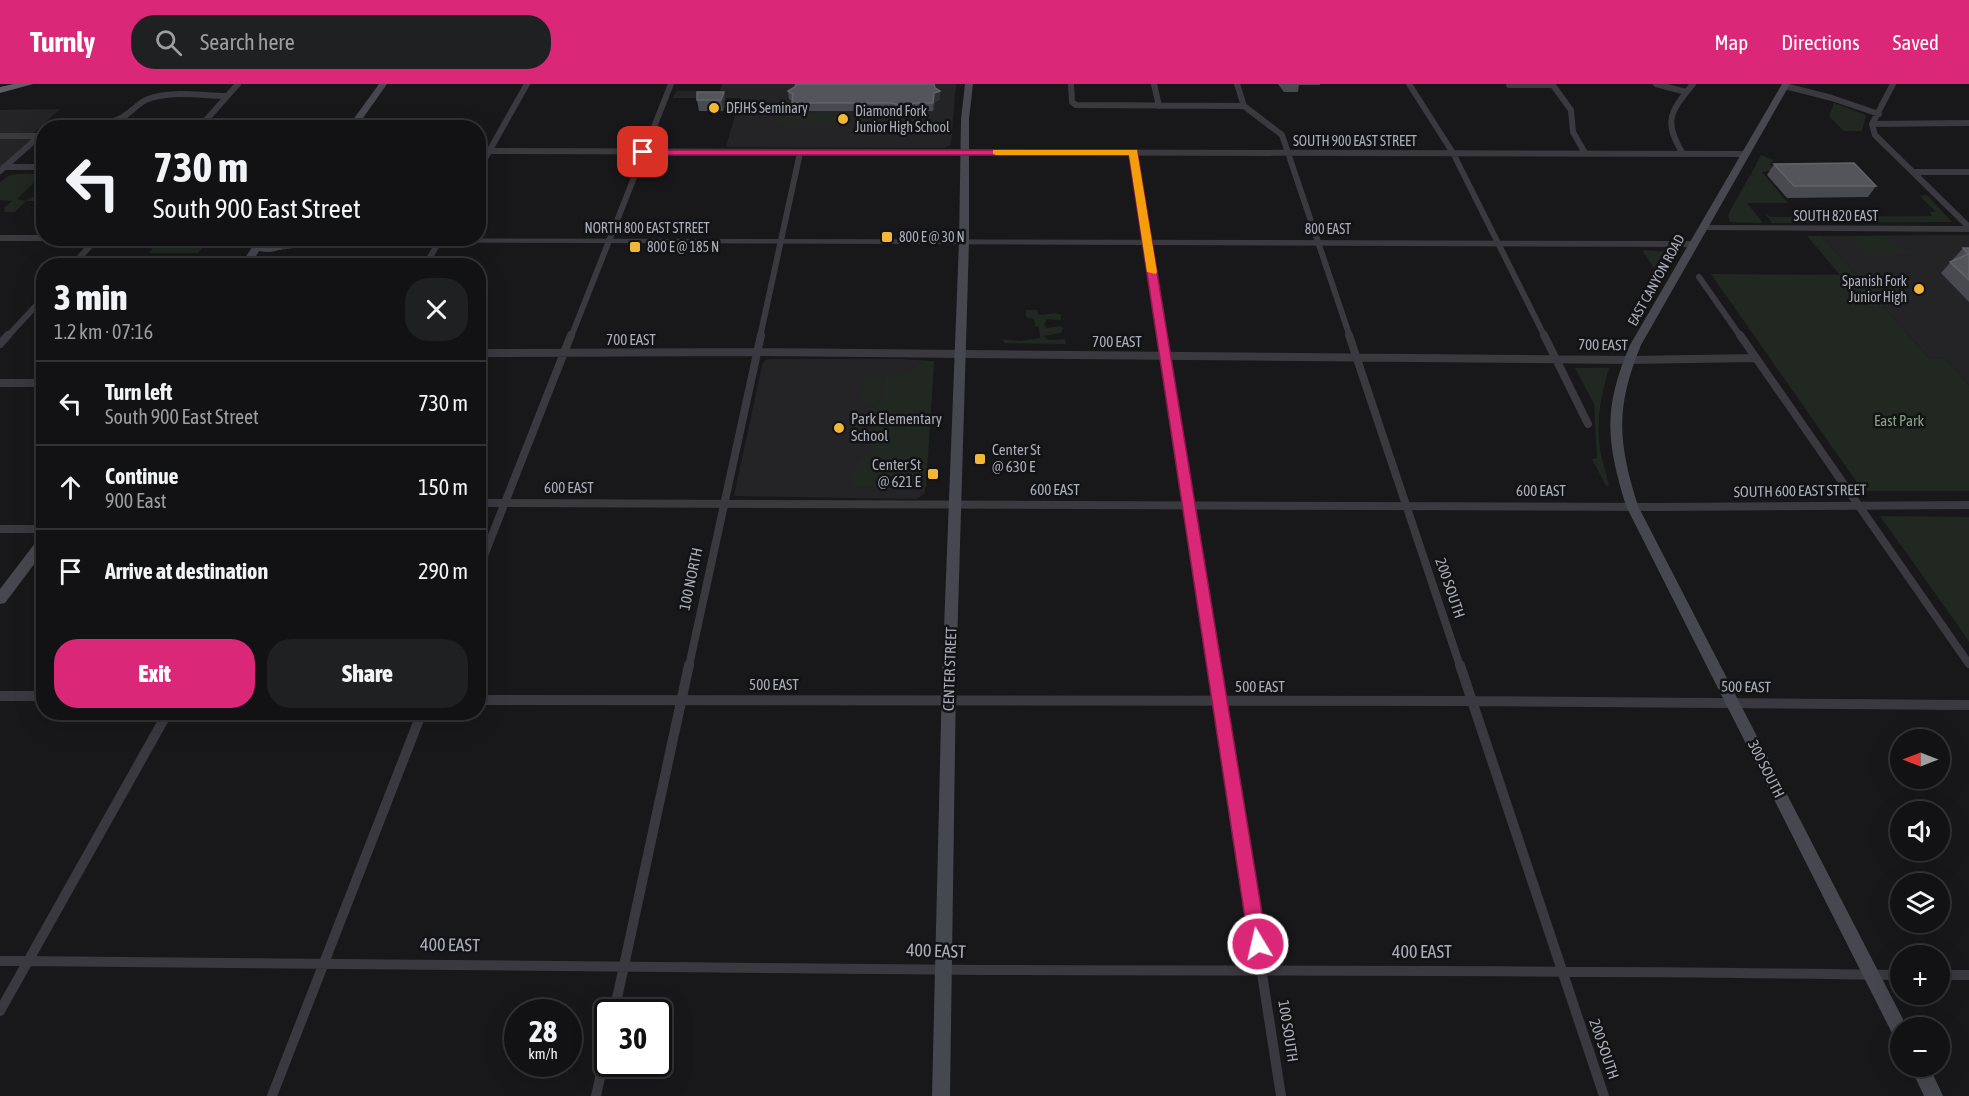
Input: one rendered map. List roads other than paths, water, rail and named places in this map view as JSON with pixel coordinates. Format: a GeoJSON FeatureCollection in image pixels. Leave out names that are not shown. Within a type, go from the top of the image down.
{"type":"FeatureCollection","features":[{"type":"Feature","properties":{"kind":"highway"},"geometry":{"type":"LineString","coordinates":[[0,90],[28,84]]}},
{"type":"Feature","properties":{"kind":"main road"},"geometry":{"type":"LineString","coordinates":[[357,120],[383,84]]}},
{"type":"Feature","properties":{"kind":"main road","name":"CENTER STREET"},"geometry":{"type":"LineString","coordinates":[[941,1096],[949,700],[964,242],[964,153],[966,98],[969,84]]}},
{"type":"Feature","properties":{"kind":"main road","name":"EAST CANYON ROAD"},"geometry":{"type":"LineString","coordinates":[[1632,506],[1619,467],[1614,424],[1618,388],[1629,360],[1785,85]]}},
{"type":"Feature","properties":{"kind":"main road"},"geometry":{"type":"LineString","coordinates":[[268,246],[276,248]]}},
{"type":"Feature","properties":{"kind":"main road"},"geometry":{"type":"LineString","coordinates":[[260,258],[279,246]]}},
{"type":"Feature","properties":{"kind":"main road","name":"300 SOUTH"},"geometry":{"type":"LineString","coordinates":[[1632,506],[1893,1017]]}},
{"type":"Feature","properties":{"kind":"main road"},"geometry":{"type":"LineString","coordinates":[[0,599],[36,552]]}},
{"type":"Feature","properties":{"kind":"main road"},"geometry":{"type":"LineString","coordinates":[[1924,1077],[1934,1096]]}},
{"type":"Feature","properties":{"kind":"street"},"geometry":{"type":"LineString","coordinates":[[207,120],[238,84]]}},
{"type":"Feature","properties":{"kind":"street"},"geometry":{"type":"LineString","coordinates":[[486,158],[527,84]]}},
{"type":"Feature","properties":{"kind":"street"},"geometry":{"type":"LineString","coordinates":[[486,552],[671,84]]}},
{"type":"Feature","properties":{"kind":"street"},"geometry":{"type":"LineString","coordinates":[[1071,84],[1072,102],[1076,105],[1244,106],[1237,84]]}},
{"type":"Feature","properties":{"kind":"street"},"geometry":{"type":"LineString","coordinates":[[1154,84],[1159,106]]}},
{"type":"Feature","properties":{"kind":"street"},"geometry":{"type":"LineString","coordinates":[[1409,84],[1452,153],[1588,424]]}},
{"type":"Feature","properties":{"kind":"street"},"geometry":{"type":"LineString","coordinates":[[1656,84],[1686,92]]}},
{"type":"Feature","properties":{"kind":"street"},"geometry":{"type":"LineString","coordinates":[[1683,154],[1672,139],[1669,125],[1671,116],[1693,84]]}},
{"type":"Feature","properties":{"kind":"street"},"geometry":{"type":"LineString","coordinates":[[1872,124],[1893,84]]}},
{"type":"Feature","properties":{"kind":"street"},"geometry":{"type":"LineString","coordinates":[[1509,85],[1552,85],[1571,110],[1573,132],[1586,153]]}},
{"type":"Feature","properties":{"kind":"street"},"geometry":{"type":"LineString","coordinates":[[1785,85],[1879,114]]}},
{"type":"Feature","properties":{"kind":"street"},"geometry":{"type":"LineString","coordinates":[[118,120],[151,98],[227,96]]}},
{"type":"Feature","properties":{"kind":"street","name":"200 SOUTH"},"geometry":{"type":"LineString","coordinates":[[1244,106],[1280,132],[1288,153],[1604,1096]]}},
{"type":"Feature","properties":{"kind":"street"},"geometry":{"type":"LineString","coordinates":[[1872,124],[1969,123]]}},
{"type":"Feature","properties":{"kind":"street"},"geometry":{"type":"LineString","coordinates":[[1872,124],[1875,135],[1969,228]]}},
{"type":"Feature","properties":{"kind":"street"},"geometry":{"type":"LineString","coordinates":[[0,136],[36,134]]}},
{"type":"Feature","properties":{"kind":"street"},"geometry":{"type":"LineString","coordinates":[[2,170],[36,139]]}},
{"type":"Feature","properties":{"kind":"street","name":"SOUTH 900 EAST STREET"},"geometry":{"type":"LineString","coordinates":[[486,151],[1746,154]]}},
{"type":"Feature","properties":{"kind":"street","name":"100 SOUTH"},"geometry":{"type":"LineString","coordinates":[[1134,152],[1281,1096]]}},
{"type":"Feature","properties":{"kind":"street","name":"100 NORTH"},"geometry":{"type":"LineString","coordinates":[[617,999],[801,153]]}},
{"type":"Feature","properties":{"kind":"street"},"geometry":{"type":"LineString","coordinates":[[2,170],[36,168]]}},
{"type":"Feature","properties":{"kind":"street"},"geometry":{"type":"LineString","coordinates":[[1913,172],[1969,172]]}},
{"type":"Feature","properties":{"kind":"street","name":"SOUTH 820 EAST"},"geometry":{"type":"LineString","coordinates":[[1703,228],[1969,228]]}},
{"type":"Feature","properties":{"kind":"street"},"geometry":{"type":"LineString","coordinates":[[0,238],[36,238]]}},
{"type":"Feature","properties":{"kind":"street","name":"NORTH 800 EAST STREET"},"geometry":{"type":"LineString","coordinates":[[486,240],[964,242]]}},
{"type":"Feature","properties":{"kind":"street","name":"800 EAST"},"geometry":{"type":"LineString","coordinates":[[964,242],[1693,244]]}},
{"type":"Feature","properties":{"kind":"street"},"geometry":{"type":"LineString","coordinates":[[79,258],[91,246]]}},
{"type":"Feature","properties":{"kind":"street"},"geometry":{"type":"LineString","coordinates":[[276,248],[290,246]]}},
{"type":"Feature","properties":{"kind":"street"},"geometry":{"type":"LineString","coordinates":[[1699,276],[1969,664]]}},
{"type":"Feature","properties":{"kind":"street"},"geometry":{"type":"LineString","coordinates":[[0,344],[36,306]]}},
{"type":"Feature","properties":{"kind":"street","name":"700 EAST"},"geometry":{"type":"LineString","coordinates":[[486,353],[757,352],[1629,360],[1756,358]]}},
{"type":"Feature","properties":{"kind":"street"},"geometry":{"type":"LineString","coordinates":[[0,383],[36,383]]}},
{"type":"Feature","properties":{"kind":"street","name":"600 EAST"},"geometry":{"type":"LineString","coordinates":[[486,503],[1632,506]]}},
{"type":"Feature","properties":{"kind":"street","name":"SOUTH 600 EAST STREET"},"geometry":{"type":"LineString","coordinates":[[1632,506],[1969,505]]}},
{"type":"Feature","properties":{"kind":"street"},"geometry":{"type":"LineString","coordinates":[[0,529],[36,530]]}},
{"type":"Feature","properties":{"kind":"street"},"geometry":{"type":"LineString","coordinates":[[0,696],[36,696]]}},
{"type":"Feature","properties":{"kind":"street","name":"500 EAST"},"geometry":{"type":"LineString","coordinates":[[486,700],[1220,702],[1472,700],[1969,705]]}},
{"type":"Feature","properties":{"kind":"street"},"geometry":{"type":"LineString","coordinates":[[0,1011],[164,720]]}},
{"type":"Feature","properties":{"kind":"street"},"geometry":{"type":"LineString","coordinates":[[272,1096],[419,720]]}},
{"type":"Feature","properties":{"kind":"street","name":"400 EAST"},"geometry":{"type":"LineString","coordinates":[[0,961],[324,962],[945,970],[1562,970],[1890,975]]}},
{"type":"Feature","properties":{"kind":"street"},"geometry":{"type":"LineString","coordinates":[[1950,975],[1969,975]]}},
{"type":"Feature","properties":{"kind":"street"},"geometry":{"type":"LineString","coordinates":[[596,1096],[600,1077]]}},
{"type":"Feature","properties":{"kind":"place","name":"DFJHS Seminary"},"geometry":{"type":"Point","coordinates":[714,108]}},
{"type":"Feature","properties":{"kind":"place","name":"Diamond Fork Junior High School"},"geometry":{"type":"Point","coordinates":[843,119]}},
{"type":"Feature","properties":{"kind":"place","name":"800 E @ 30 N"},"geometry":{"type":"Point","coordinates":[887,237]}},
{"type":"Feature","properties":{"kind":"place","name":"800 E @ 185 N"},"geometry":{"type":"Point","coordinates":[635,247]}},
{"type":"Feature","properties":{"kind":"place","name":"Spanish Fork Junior High"},"geometry":{"type":"Point","coordinates":[1919,289]}},
{"type":"Feature","properties":{"kind":"place","name":"Park Elementary School"},"geometry":{"type":"Point","coordinates":[839,428]}},
{"type":"Feature","properties":{"kind":"place","name":"Center St @ 630 E"},"geometry":{"type":"Point","coordinates":[980,459]}},
{"type":"Feature","properties":{"kind":"place","name":"Center St @ 621 E"},"geometry":{"type":"Point","coordinates":[933,474]}},
{"type":"Feature","properties":{"kind":"park label","name":"East Park"},"geometry":{"type":"Point","coordinates":[1899,421]}}]}
